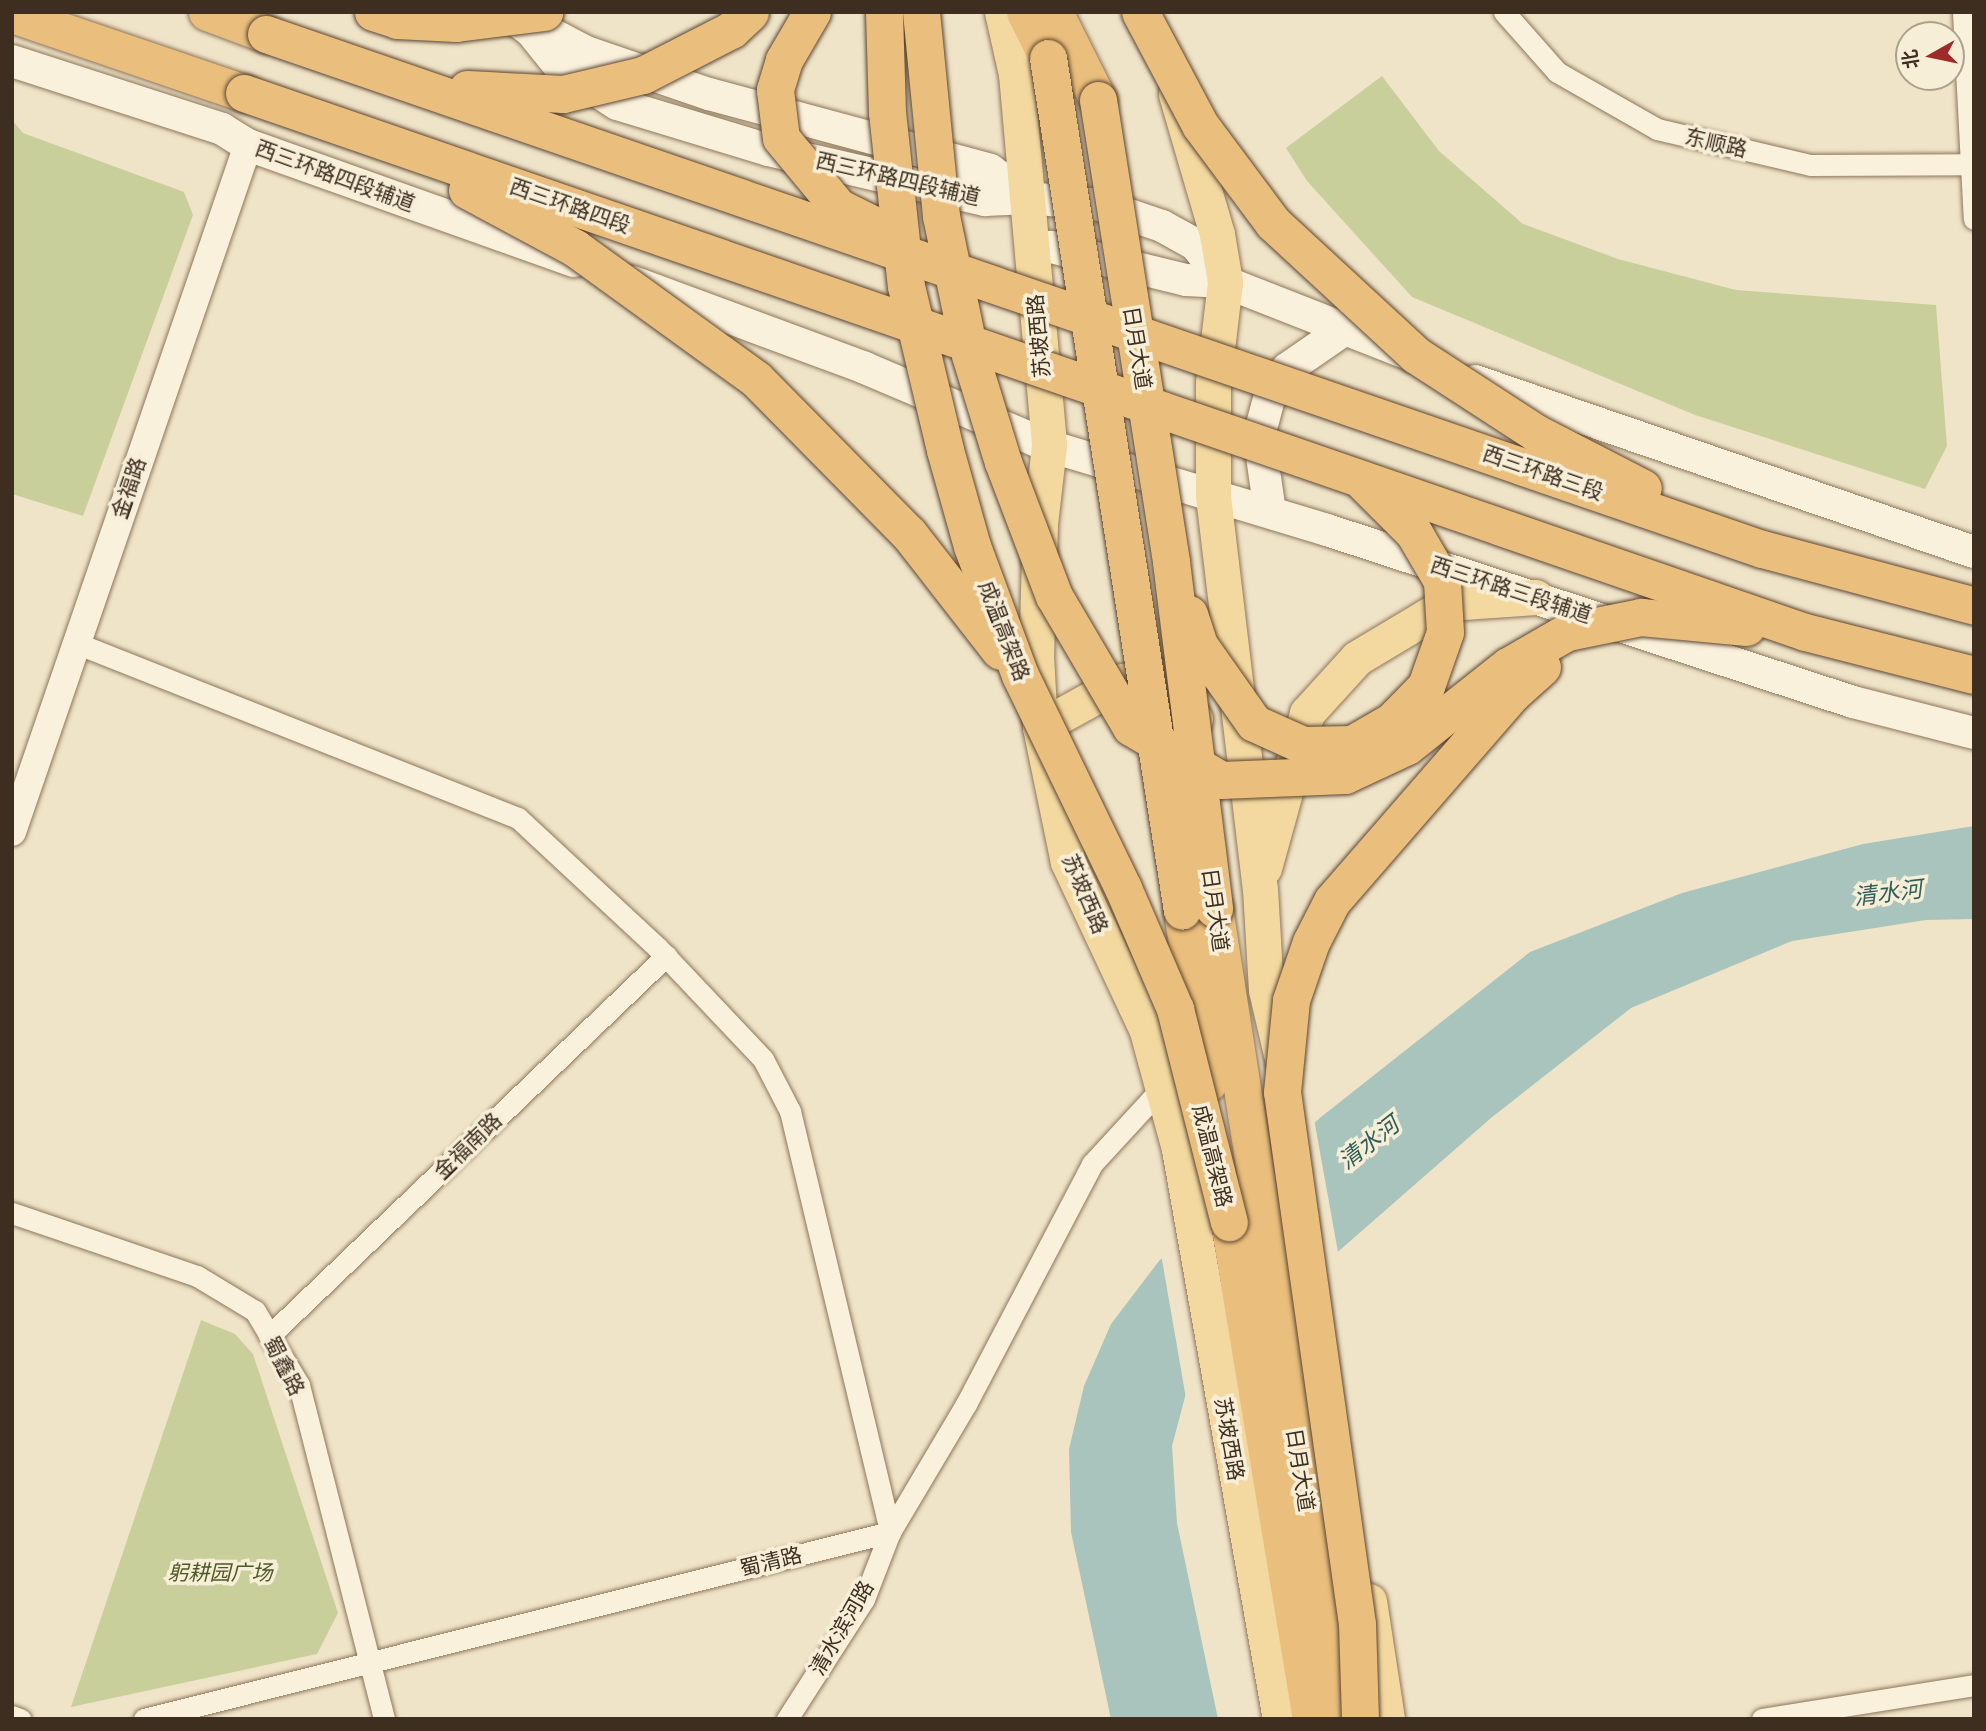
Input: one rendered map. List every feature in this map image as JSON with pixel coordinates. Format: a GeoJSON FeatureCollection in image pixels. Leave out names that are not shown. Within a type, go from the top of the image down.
{"type":"FeatureCollection","features":[{"type":"Feature","properties":{"kind":"highway"},"geometry":{"type":"LineString","coordinates":[[207,12],[991,283]]}},
{"type":"Feature","properties":{"kind":"highway"},"geometry":{"type":"LineString","coordinates":[[373,12],[397,20],[456,23],[544,12]]}},
{"type":"Feature","properties":{"kind":"highway"},"geometry":{"type":"LineString","coordinates":[[426,87],[563,93],[630,78],[731,30],[750,12]]}},
{"type":"Feature","properties":{"kind":"highway"},"geometry":{"type":"LineString","coordinates":[[812,12],[784,60],[775,90],[781,138],[838,208],[991,283]]}},
{"type":"Feature","properties":{"kind":"highway","name":"成温高架路"},"geometry":{"type":"LineString","coordinates":[[884,12],[887,112],[906,286],[969,534],[1020,675],[1123,888],[1175,1009],[1229,1222]]}},
{"type":"Feature","properties":{"kind":"highway"},"geometry":{"type":"LineString","coordinates":[[921,12],[941,216],[970,355],[1003,463],[1054,596],[1131,727],[1221,780],[1345,775],[1407,747],[1508,666],[1567,632],[1636,618],[1805,632]]}},
{"type":"Feature","properties":{"kind":"highway"},"geometry":{"type":"LineString","coordinates":[[1025,12],[1048,58],[1229,1222]]}},
{"type":"Feature","properties":{"kind":"highway"},"geometry":{"type":"LineString","coordinates":[[1054,12],[1098,100]]}},
{"type":"Feature","properties":{"kind":"highway"},"geometry":{"type":"LineString","coordinates":[[1083,12],[1098,100]]}},
{"type":"Feature","properties":{"kind":"highway"},"geometry":{"type":"LineString","coordinates":[[1140,12],[1200,124],[1273,223],[1416,355],[1536,433],[1762,549]]}},
{"type":"Feature","properties":{"kind":"highway","name":"西三环路四段"},"geometry":{"type":"LineString","coordinates":[[12,14],[1354,473]]}},
{"type":"Feature","properties":{"kind":"highway","name":"日月大道"},"geometry":{"type":"LineString","coordinates":[[1098,100],[1171,562],[1214,908],[1340,1719]]}},
{"type":"Feature","properties":{"kind":"highway"},"geometry":{"type":"LineString","coordinates":[[377,141],[575,248],[756,379],[909,534],[1020,675]]}},
{"type":"Feature","properties":{"kind":"highway","name":"西三环路三段"},"geometry":{"type":"LineString","coordinates":[[991,283],[1762,549],[1974,606]]}},
{"type":"Feature","properties":{"kind":"highway"},"geometry":{"type":"LineString","coordinates":[[1171,562],[1199,645],[1254,723],[1303,744],[1352,744],[1392,720],[1426,686],[1445,632],[1442,582],[1414,533],[1354,473]]}},
{"type":"Feature","properties":{"kind":"highway"},"geometry":{"type":"LineString","coordinates":[[1354,473],[1805,632],[1974,676]]}},
{"type":"Feature","properties":{"kind":"highway"},"geometry":{"type":"LineString","coordinates":[[1360,1719],[1357,1624],[1282,1092],[1291,1000],[1311,942],[1332,901],[1513,693],[1555,656],[1590,635],[1636,618]]}},
{"type":"Feature","properties":{"kind":"highway","name":"日月大道"},"geometry":{"type":"LineString","coordinates":[[1229,1222],[1311,1719]]}},
{"type":"Feature","properties":{"kind":"main road","name":"西三环路四段辅道"},"geometry":{"type":"LineString","coordinates":[[506,12],[531,31],[559,65],[617,104],[768,150],[985,200],[1029,198]]}},
{"type":"Feature","properties":{"kind":"main road","name":"苏坡西路"},"geometry":{"type":"LineString","coordinates":[[1002,12],[1016,74],[1049,446],[1040,537],[1036,655],[1040,727],[1068,862],[1147,1031],[1162,1088],[1189,1204],[1280,1719]]}},
{"type":"Feature","properties":{"kind":"main road"},"geometry":{"type":"LineString","coordinates":[[1155,12],[1217,234],[1225,282],[1213,382],[1213,496],[1260,889],[1266,990],[1296,1119],[1387,1719]]}},
{"type":"Feature","properties":{"kind":"main road","name":"西三环路四段辅道"},"geometry":{"type":"LineString","coordinates":[[12,61],[222,129],[248,145],[764,329],[1049,446]]}},
{"type":"Feature","properties":{"kind":"main road"},"geometry":{"type":"LineString","coordinates":[[1029,198],[1100,205],[1163,226],[1195,244],[1225,282]]}},
{"type":"Feature","properties":{"kind":"main road"},"geometry":{"type":"LineString","coordinates":[[1031,250],[1051,247],[1186,281],[1225,282],[1511,396],[1974,552]]}},
{"type":"Feature","properties":{"kind":"main road"},"geometry":{"type":"LineString","coordinates":[[1270,512],[1259,436],[1269,399],[1287,369],[1345,329]]}},
{"type":"Feature","properties":{"kind":"main road","name":"西三环路三段辅道"},"geometry":{"type":"LineString","coordinates":[[1049,446],[1270,512],[1853,702],[1974,733]]}},
{"type":"Feature","properties":{"kind":"main road"},"geometry":{"type":"LineString","coordinates":[[1260,889],[1307,713],[1357,658],[1449,603],[1536,597]]}},
{"type":"Feature","properties":{"kind":"main road"},"geometry":{"type":"LineString","coordinates":[[1040,727],[1123,681],[1163,677],[1202,731],[1260,889]]}},
{"type":"Feature","properties":{"kind":"street","name":"东顺路"},"geometry":{"type":"LineString","coordinates":[[1504,12],[1557,72],[1657,129],[1810,165],[1971,164]]}},
{"type":"Feature","properties":{"kind":"street"},"geometry":{"type":"LineString","coordinates":[[1963,12],[1974,219]]}},
{"type":"Feature","properties":{"kind":"street","name":"金福路"},"geometry":{"type":"LineString","coordinates":[[12,832],[248,145]]}},
{"type":"Feature","properties":{"kind":"street"},"geometry":{"type":"LineString","coordinates":[[76,643],[518,818],[666,956],[763,1059],[790,1111],[890,1532]]}},
{"type":"Feature","properties":{"kind":"street","name":"金福南路"},"geometry":{"type":"LineString","coordinates":[[270,1336],[666,956]]}},
{"type":"Feature","properties":{"kind":"street"},"geometry":{"type":"LineString","coordinates":[[890,1532],[966,1404],[1092,1164],[1162,1088]]}},
{"type":"Feature","properties":{"kind":"street","name":"蜀鑫路"},"geometry":{"type":"LineString","coordinates":[[12,1213],[197,1276],[254,1311],[299,1385],[384,1719]]}},
{"type":"Feature","properties":{"kind":"street","name":"蜀清路"},"geometry":{"type":"LineString","coordinates":[[144,1719],[890,1532]]}},
{"type":"Feature","properties":{"kind":"street","name":"清水滨河路"},"geometry":{"type":"LineString","coordinates":[[787,1719],[864,1599],[890,1532]]}},
{"type":"Feature","properties":{"kind":"street"},"geometry":{"type":"LineString","coordinates":[[1762,1719],[1974,1685]]}},
{"type":"Feature","properties":{"kind":"street"},"geometry":{"type":"LineString","coordinates":[[12,1716],[20,1719]]}},
{"type":"Feature","properties":{"kind":"green space"},"geometry":{"type":"Polygon","coordinates":[[[1382,76],[1439,151],[1523,224],[1618,259],[1736,290],[1936,305],[1947,446],[1925,489],[1695,415],[1412,297],[1307,181],[1286,148],[1382,76]]]}},
{"type":"Feature","properties":{"kind":"green space"},"geometry":{"type":"Polygon","coordinates":[[[12,120],[23,133],[184,192],[193,215],[83,516],[12,494],[12,120]]]}},
{"type":"Feature","properties":{"kind":"green space","name":"躬耕园广场"},"geometry":{"type":"Polygon","coordinates":[[[201,1320],[235,1334],[253,1354],[338,1613],[317,1654],[71,1707],[201,1320]]]}},
{"type":"Feature","properties":{"kind":"water","name":"清水河"},"geometry":{"type":"Polygon","coordinates":[[[1974,826],[1974,919],[1926,920],[1792,941],[1631,1008],[1491,1118],[1189,1382],[1172,1446],[1177,1523],[1218,1719],[1111,1719],[1071,1532],[1069,1449],[1084,1386],[1111,1324],[1159,1261],[1321,1117],[1530,952],[1682,893],[1863,844],[1974,826]]]}},
{"type":"Feature","properties":{"kind":"pier"},"geometry":{"type":"Polygon","coordinates":[[[1314,1119],[1338,1252],[1192,1384],[1187,1404],[1161,1254],[1314,1119]]]}}]}
